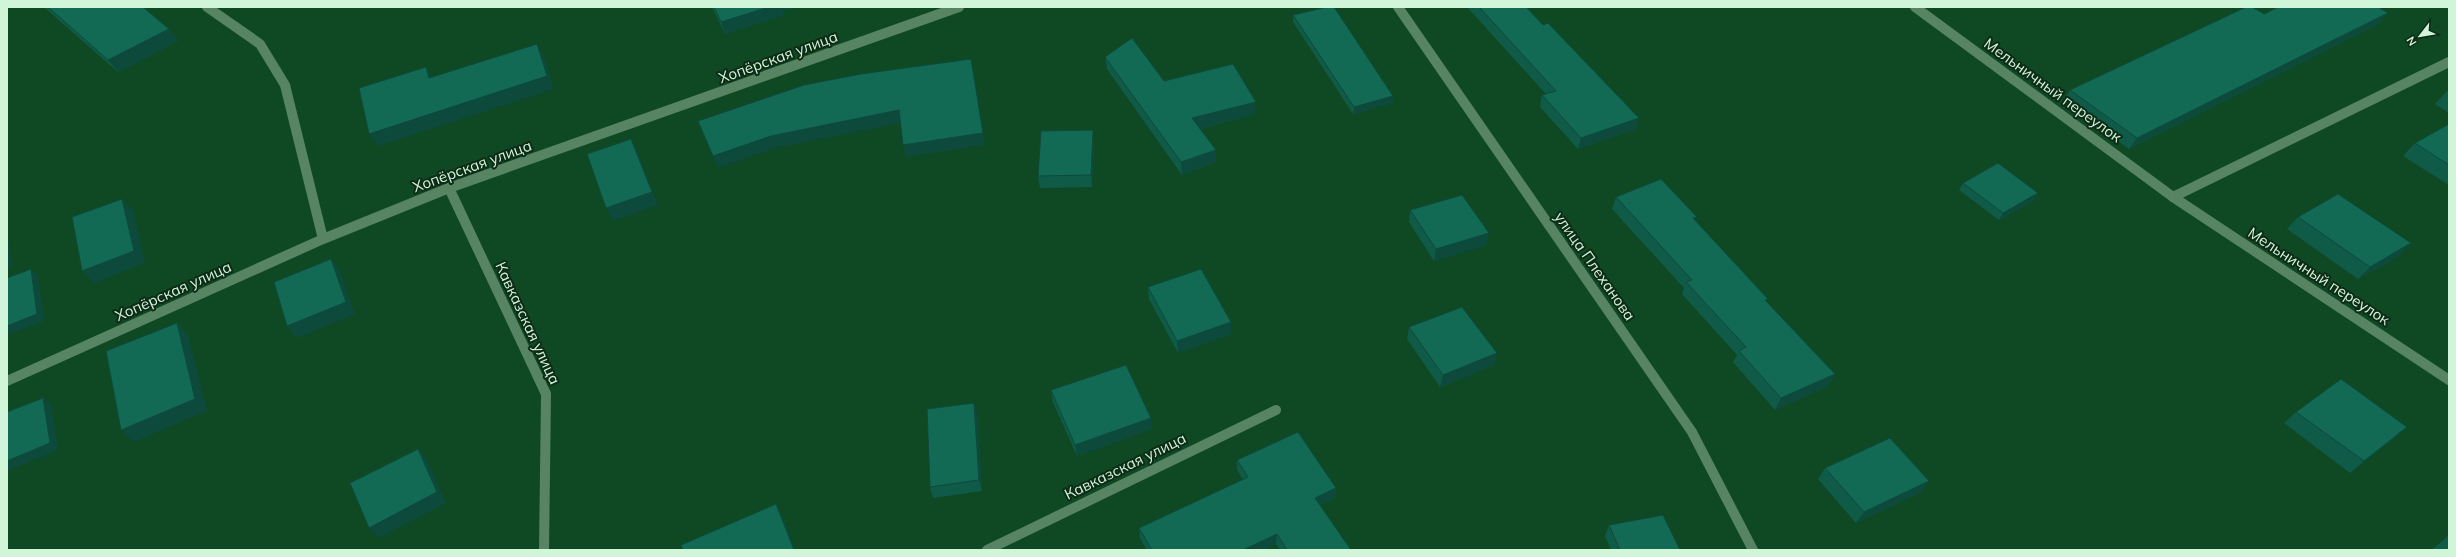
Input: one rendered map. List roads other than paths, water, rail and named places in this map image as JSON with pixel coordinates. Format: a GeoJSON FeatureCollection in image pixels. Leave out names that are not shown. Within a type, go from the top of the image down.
{"type":"FeatureCollection","features":[{"type":"Feature","properties":{"kind":"street"},"geometry":{"type":"LineString","coordinates":[[207,7],[260,44],[285,85],[323,239]]}},
{"type":"Feature","properties":{"kind":"street","name":"Хопёрская улица"},"geometry":{"type":"LineString","coordinates":[[7,381],[323,239],[449,188],[959,7]]}},
{"type":"Feature","properties":{"kind":"street","name":"улица Плеханова"},"geometry":{"type":"LineString","coordinates":[[1398,7],[1692,432],[1753,550]]}},
{"type":"Feature","properties":{"kind":"street","name":"Мельничный переулок"},"geometry":{"type":"LineString","coordinates":[[1915,7],[2173,197],[2449,380]]}},
{"type":"Feature","properties":{"kind":"street"},"geometry":{"type":"LineString","coordinates":[[2173,197],[2449,62]]}},
{"type":"Feature","properties":{"kind":"street","name":"Кавказская улица"},"geometry":{"type":"LineString","coordinates":[[449,188],[546,394],[544,550]]}},
{"type":"Feature","properties":{"kind":"street","name":"Кавказская улица"},"geometry":{"type":"LineString","coordinates":[[987,550],[1276,410]]}}]}
